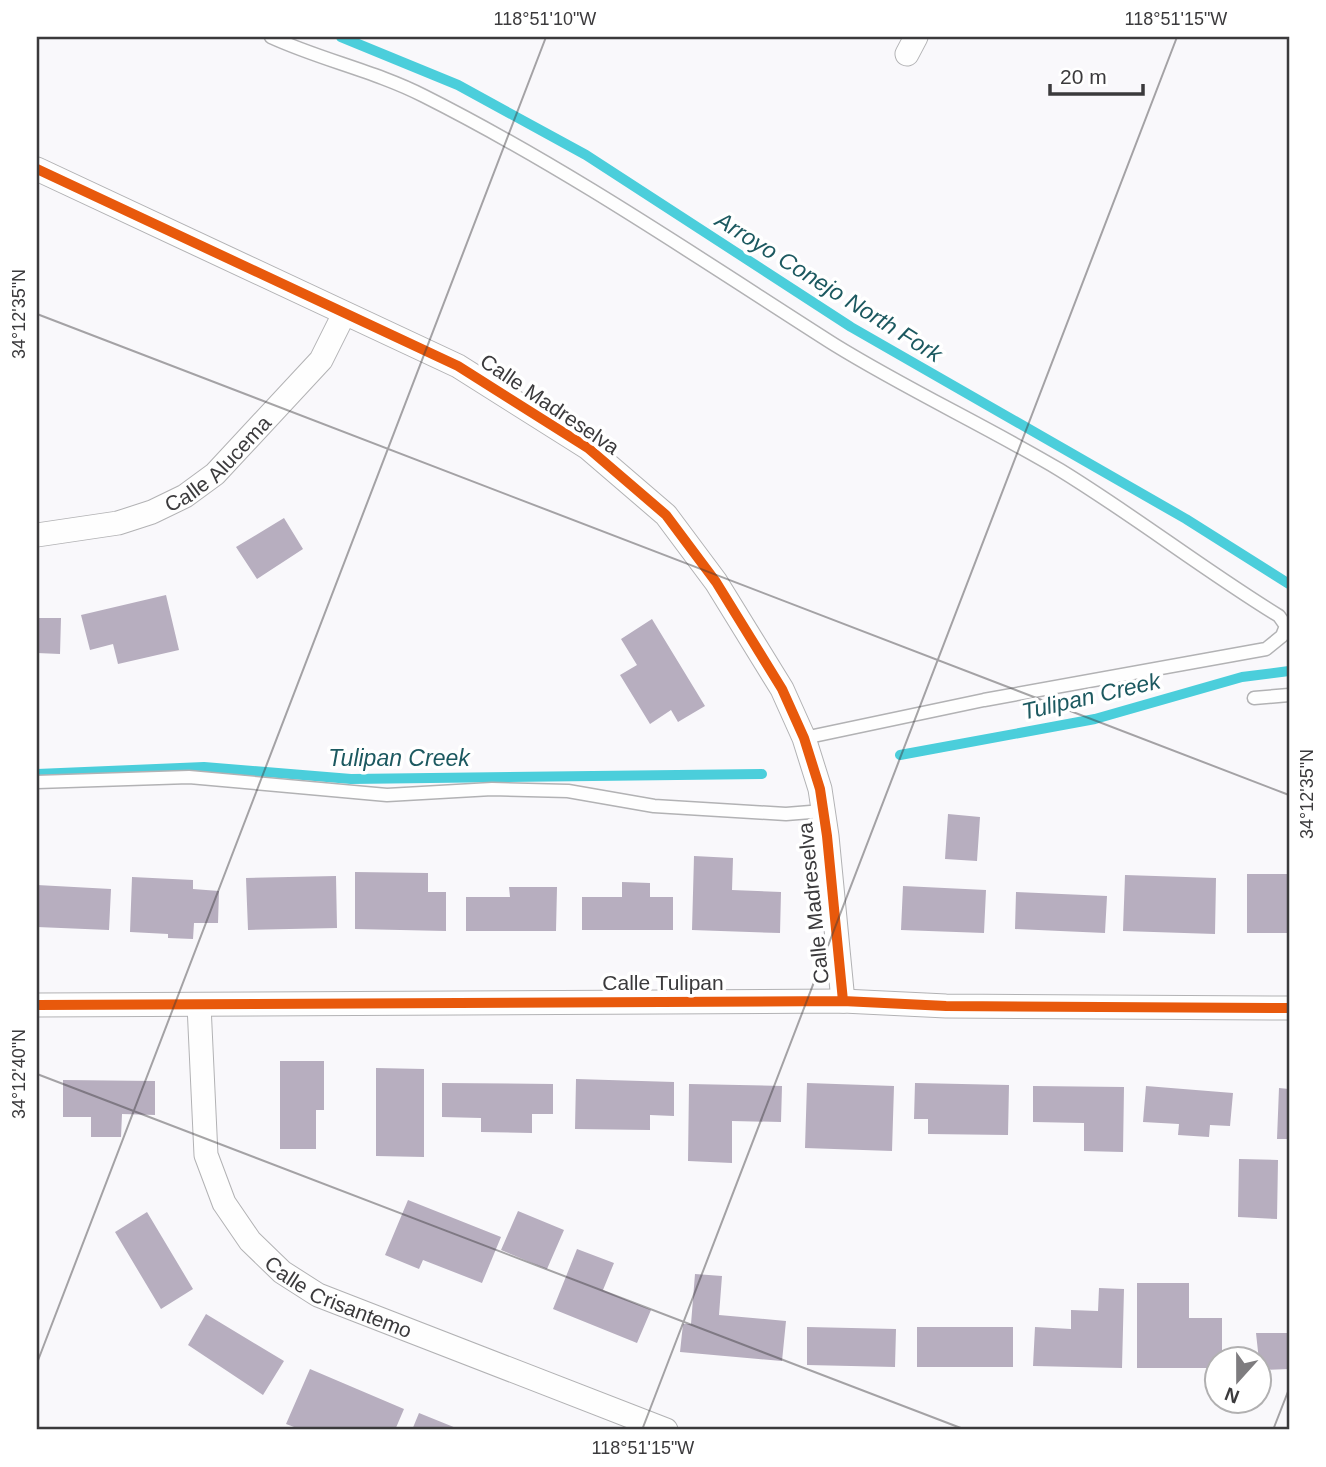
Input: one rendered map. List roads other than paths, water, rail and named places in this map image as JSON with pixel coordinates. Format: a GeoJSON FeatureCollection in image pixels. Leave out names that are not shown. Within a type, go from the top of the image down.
{"type":"FeatureCollection","features":[{"type":"Feature","properties":{"kind":"street","name":"Calle Madreselva"},"geometry":{"type":"LineString","coordinates":[[37,169],[458,366],[518,401],[588,448],[667,515],[730,603],[782,689],[804,738],[823,811],[843,1001]]}},
{"type":"Feature","properties":{"kind":"street","name":"Calle Alucema"},"geometry":{"type":"LineString","coordinates":[[37,535],[118,523],[152,512],[195,489],[215,474],[321,360],[344,314]]}},
{"type":"Feature","properties":{"kind":"street","name":"Calle Tulipan"},"geometry":{"type":"LineString","coordinates":[[37,1004],[843,1001],[946,1006],[1289,1008]]}},
{"type":"Feature","properties":{"kind":"street","name":"Calle Crisantemo"},"geometry":{"type":"LineString","coordinates":[[199,1004],[206,1155],[224,1203],[250,1241],[282,1272],[318,1295],[666,1430]]}},
{"type":"Feature","properties":{"kind":"lane"},"geometry":{"type":"LineString","coordinates":[[271,37],[294,48],[360,68],[422,95],[531,153],[889,379],[1058,469],[1174,544],[1279,617],[1286,626],[1282,636],[1266,649],[894,717],[850,730],[804,738]]}},
{"type":"Feature","properties":{"kind":"lane"},"geometry":{"type":"LineString","coordinates":[[1254,698],[1289,695]]}},
{"type":"Feature","properties":{"kind":"lane"},"geometry":{"type":"LineString","coordinates":[[37,782],[189,777],[387,795],[492,789],[568,791],[654,807],[786,814],[823,811]]}},
{"type":"Feature","properties":{"kind":"waterway","name":"Arroyo Conejo North Fork"},"geometry":{"type":"LineString","coordinates":[[341,37],[458,85],[586,155],[851,327],[1186,519],[1289,584]]}},
{"type":"Feature","properties":{"kind":"waterway","name":"Tulipan Creek"},"geometry":{"type":"LineString","coordinates":[[900,755],[1095,719],[1242,677],[1289,671]]}},
{"type":"Feature","properties":{"kind":"waterway","name":"Tulipan Creek"},"geometry":{"type":"LineString","coordinates":[[37,774],[204,767],[351,779],[762,774]]}}]}
